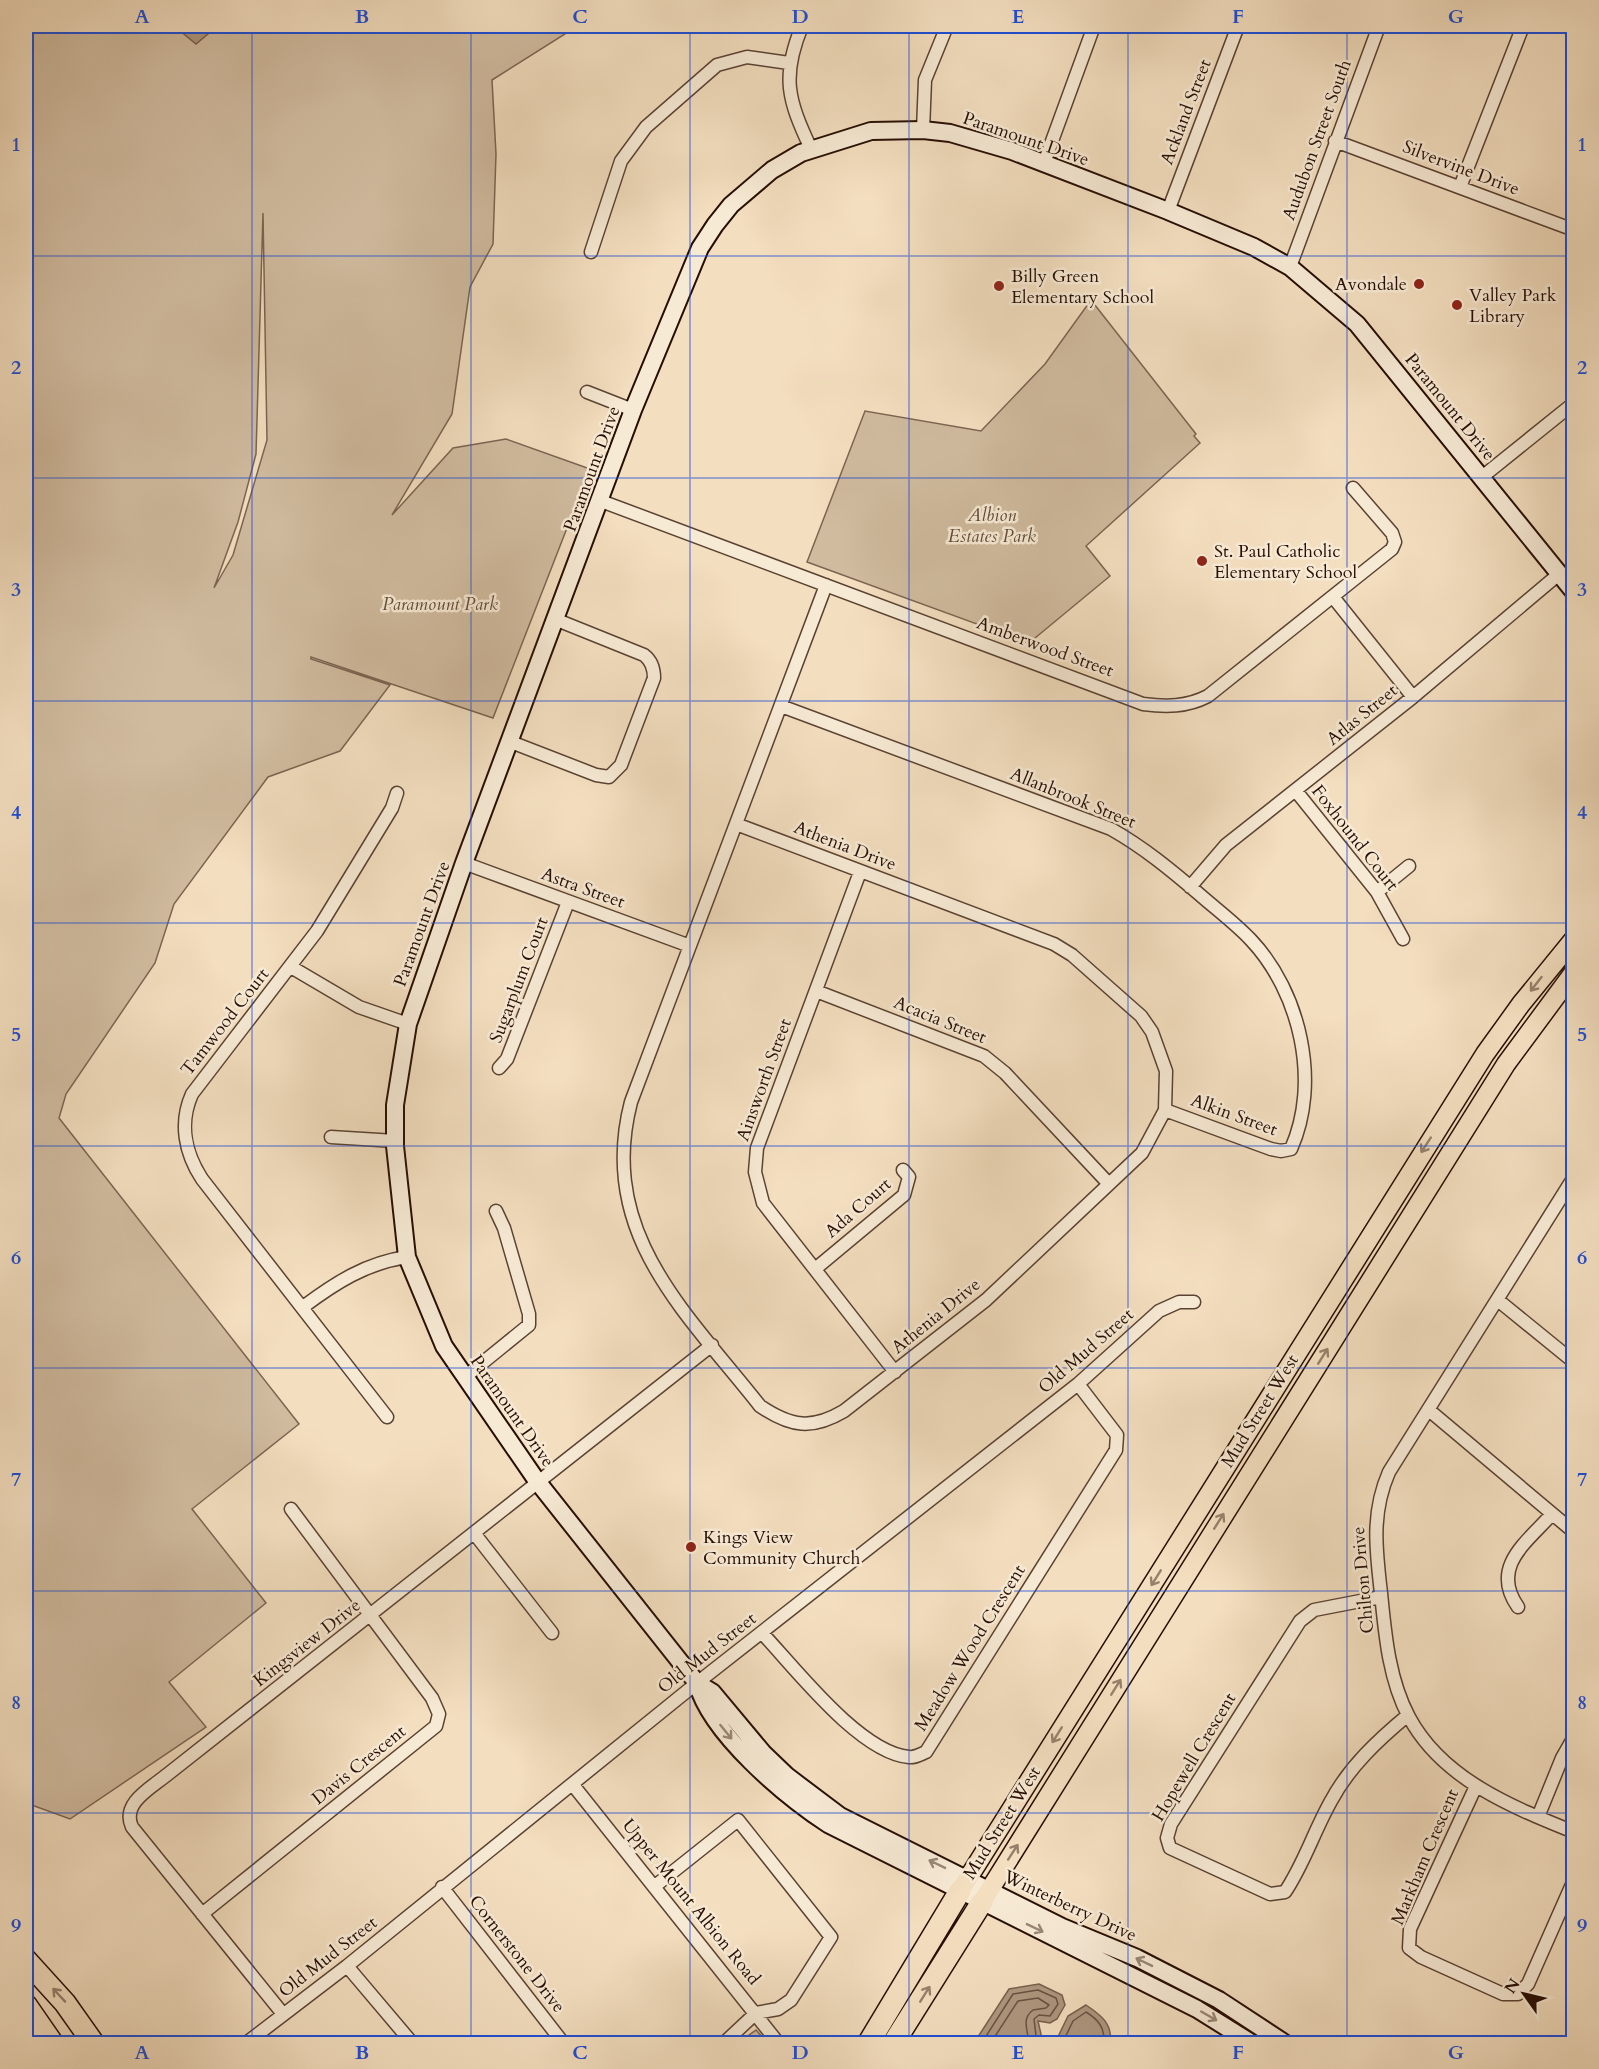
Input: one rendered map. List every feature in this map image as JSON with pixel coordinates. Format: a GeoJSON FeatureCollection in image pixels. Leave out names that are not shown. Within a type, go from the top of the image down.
{"type":"FeatureCollection","features":[{"type":"Feature","properties":{"kind":"highway"},"geometry":{"type":"LineString","coordinates":[[868,2043],[964,1885]]}},
{"type":"Feature","properties":{"kind":"highway"},"geometry":{"type":"LineString","coordinates":[[893,2043],[986,1896]]}},
{"type":"Feature","properties":{"kind":"highway"},"geometry":{"type":"LineString","coordinates":[[26,1960],[66,2002],[91,2040]]}},
{"type":"Feature","properties":{"kind":"highway"},"geometry":{"type":"LineString","coordinates":[[855,2043],[918,1961]]}},
{"type":"Feature","properties":{"kind":"highway"},"geometry":{"type":"LineString","coordinates":[[26,2005],[53,2043]]}},
{"type":"Feature","properties":{"kind":"main road","name":"Mud Street West"},"geometry":{"type":"LineString","coordinates":[[964,1885],[1479,1064],[1521,1004],[1574,939]]}},
{"type":"Feature","properties":{"kind":"main road","name":"Mud Street West"},"geometry":{"type":"LineString","coordinates":[[986,1896],[1488,1093],[1574,972]]}},
{"type":"Feature","properties":{"kind":"street"},"geometry":{"type":"LineString","coordinates":[[802,26],[789,63],[789,95],[811,149]]}},
{"type":"Feature","properties":{"kind":"street"},"geometry":{"type":"LineString","coordinates":[[923,130],[925,80],[947,26]]}},
{"type":"Feature","properties":{"kind":"street"},"geometry":{"type":"LineString","coordinates":[[1044,163],[1094,26]]}},
{"type":"Feature","properties":{"kind":"street","name":"Ackland Street"},"geometry":{"type":"LineString","coordinates":[[1168,211],[1238,26]]}},
{"type":"Feature","properties":{"kind":"street","name":"Audubon Street South"},"geometry":{"type":"LineString","coordinates":[[1290,267],[1379,26]]}},
{"type":"Feature","properties":{"kind":"street"},"geometry":{"type":"LineString","coordinates":[[1460,187],[1523,26]]}},
{"type":"Feature","properties":{"kind":"street"},"geometry":{"type":"LineString","coordinates":[[1564,26],[1574,29]]}},
{"type":"Feature","properties":{"kind":"street"},"geometry":{"type":"LineString","coordinates":[[591,252],[621,161],[646,127],[717,65],[747,57],[789,63]]}},
{"type":"Feature","properties":{"kind":"street","name":"Paramount Drive"},"geometry":{"type":"LineString","coordinates":[[697,1683],[537,1481],[444,1346],[407,1257],[395,1141],[395,1104],[408,1024],[464,863],[557,620],[633,410],[700,248],[715,225],[731,206],[772,170],[811,149],[871,131],[923,130],[976,140],[1044,163],[1254,247],[1290,267],[1319,289],[1357,324],[1574,592]]}},
{"type":"Feature","properties":{"kind":"street","name":"Silvervine Drive"},"geometry":{"type":"LineString","coordinates":[[1335,141],[1574,230]]}},
{"type":"Feature","properties":{"kind":"street"},"geometry":{"type":"LineString","coordinates":[[587,392],[633,410]]}},
{"type":"Feature","properties":{"kind":"street"},"geometry":{"type":"LineString","coordinates":[[1482,477],[1574,403]]}},
{"type":"Feature","properties":{"kind":"street","name":"Amberwood Street"},"geometry":{"type":"LineString","coordinates":[[601,501],[1143,704],[1158,707],[1181,706],[1208,696],[1392,549],[1395,542],[1392,533],[1353,488]]}},
{"type":"Feature","properties":{"kind":"street","name":"Atlas Street"},"geometry":{"type":"LineString","coordinates":[[1190,887],[1226,844],[1413,697],[1559,574]]}},
{"type":"Feature","properties":{"kind":"street","name":"Athenia Drive"},"geometry":{"type":"LineString","coordinates":[[736,824],[1054,944],[1072,955],[1141,1016],[1152,1032],[1166,1071],[1165,1110],[1142,1153],[986,1300],[895,1372],[828,1420],[796,1424],[778,1419],[760,1406],[665,1285],[644,1251],[634,1224],[623,1167],[627,1119],[631,1102],[826,585]]}},
{"type":"Feature","properties":{"kind":"street"},"geometry":{"type":"LineString","coordinates":[[1333,597],[1413,697]]}},
{"type":"Feature","properties":{"kind":"street"},"geometry":{"type":"LineString","coordinates":[[511,742],[596,775],[609,777],[621,765],[654,678],[654,669],[644,655],[557,620]]}},
{"type":"Feature","properties":{"kind":"street","name":"Allanbrook Street"},"geometry":{"type":"LineString","coordinates":[[781,706],[1111,829],[1142,847],[1190,887],[1251,940],[1276,974],[1288,999],[1299,1031],[1306,1091],[1297,1135],[1291,1149]]}},
{"type":"Feature","properties":{"kind":"street","name":"Foxhound Court"},"geometry":{"type":"LineString","coordinates":[[1296,791],[1377,892],[1403,939]]}},
{"type":"Feature","properties":{"kind":"street","name":"Tamwood Court"},"geometry":{"type":"LineString","coordinates":[[387,1417],[202,1179],[189,1155],[185,1128],[186,1111],[192,1094],[291,967],[323,921],[392,808],[397,793]]}},
{"type":"Feature","properties":{"kind":"street","name":"Astra Street"},"geometry":{"type":"LineString","coordinates":[[464,863],[690,946]]}},
{"type":"Feature","properties":{"kind":"street"},"geometry":{"type":"LineString","coordinates":[[1377,892],[1408,866]]}},
{"type":"Feature","properties":{"kind":"street","name":"Ainsworth Street"},"geometry":{"type":"LineString","coordinates":[[860,872],[757,1148],[754,1167],[763,1203],[895,1372]]}},
{"type":"Feature","properties":{"kind":"street","name":"Sugarplum Court"},"geometry":{"type":"LineString","coordinates":[[498,1068],[507,1059],[568,902]]}},
{"type":"Feature","properties":{"kind":"street"},"geometry":{"type":"LineString","coordinates":[[291,967],[313,982],[359,1006],[408,1024]]}},
{"type":"Feature","properties":{"kind":"street","name":"Acacia Street"},"geometry":{"type":"LineString","coordinates":[[816,991],[984,1056],[1005,1073],[1109,1184]]}},
{"type":"Feature","properties":{"kind":"street","name":"Alkin Street"},"geometry":{"type":"LineString","coordinates":[[1165,1110],[1271,1149],[1281,1151],[1291,1149]]}},
{"type":"Feature","properties":{"kind":"street"},"geometry":{"type":"LineString","coordinates":[[331,1137],[395,1141]]}},
{"type":"Feature","properties":{"kind":"street","name":"Ada Court"},"geometry":{"type":"LineString","coordinates":[[815,1269],[904,1195],[909,1177],[903,1170]]}},
{"type":"Feature","properties":{"kind":"street","name":"Chilton Drive"},"geometry":{"type":"LineString","coordinates":[[1574,1178],[1430,1411],[1389,1472],[1376,1508],[1375,1535],[1392,1670],[1408,1715],[1424,1741],[1448,1766],[1476,1786],[1574,1832]]}},
{"type":"Feature","properties":{"kind":"street"},"geometry":{"type":"LineString","coordinates":[[465,1377],[529,1325],[529,1314],[496,1211]]}},
{"type":"Feature","properties":{"kind":"street"},"geometry":{"type":"LineString","coordinates":[[303,1307],[342,1278],[375,1264],[407,1257]]}},
{"type":"Feature","properties":{"kind":"street"},"geometry":{"type":"LineString","coordinates":[[1498,1301],[1574,1362]]}},
{"type":"Feature","properties":{"kind":"street","name":"Old Mud Street"},"geometry":{"type":"LineString","coordinates":[[245,2043],[346,1966],[697,1683],[1078,1384],[1159,1311],[1179,1302],[1194,1302]]}},
{"type":"Feature","properties":{"kind":"street","name":"Kingsview Drive"},"geometry":{"type":"LineString","coordinates":[[283,2014],[132,1827],[128,1817],[130,1807],[168,1773],[369,1618],[537,1481],[712,1345]]}},
{"type":"Feature","properties":{"kind":"street","name":"Meadow Wood Crescent"},"geometry":{"type":"LineString","coordinates":[[762,1633],[827,1704],[865,1736],[896,1754],[912,1758],[926,1752],[1116,1450],[1117,1435],[1078,1384]]}},
{"type":"Feature","properties":{"kind":"street"},"geometry":{"type":"LineString","coordinates":[[1430,1411],[1574,1532]]}},
{"type":"Feature","properties":{"kind":"street","name":"Davis Crescent"},"geometry":{"type":"LineString","coordinates":[[202,1914],[436,1726],[439,1714],[432,1698],[369,1618],[291,1509]]}},
{"type":"Feature","properties":{"kind":"street"},"geometry":{"type":"LineString","coordinates":[[1518,1606],[1509,1594],[1506,1576],[1512,1559],[1552,1514]]}},
{"type":"Feature","properties":{"kind":"street"},"geometry":{"type":"LineString","coordinates":[[474,1533],[552,1633]]}},
{"type":"Feature","properties":{"kind":"street","name":"Hopewell Crescent"},"geometry":{"type":"LineString","coordinates":[[1381,1597],[1314,1610],[1300,1621],[1171,1824],[1167,1838],[1170,1848],[1270,1894],[1285,1892],[1331,1800],[1369,1749],[1408,1715]]}},
{"type":"Feature","properties":{"kind":"street","name":"Winterberry Drive"},"geometry":{"type":"LineString","coordinates":[[697,1683],[702,1702],[745,1755],[804,1809],[858,1841],[986,1896],[1197,2009],[1253,2043]]}},
{"type":"Feature","properties":{"kind":"street"},"geometry":{"type":"LineString","coordinates":[[1538,1817],[1562,1758],[1574,1737]]}},
{"type":"Feature","properties":{"kind":"street","name":"Upper Mount Albion Road"},"geometry":{"type":"LineString","coordinates":[[573,1785],[779,2043]]}},
{"type":"Feature","properties":{"kind":"street","name":"Markham Crescent"},"geometry":{"type":"LineString","coordinates":[[1476,1786],[1410,1929],[1409,1947],[1421,1957],[1503,1994],[1518,1994],[1528,1984],[1574,1880]]}},
{"type":"Feature","properties":{"kind":"street"},"geometry":{"type":"LineString","coordinates":[[655,1886],[738,1820],[831,1937],[791,2000],[778,2008],[756,2013],[723,2043]]}},
{"type":"Feature","properties":{"kind":"street","name":"Cornerstone Drive"},"geometry":{"type":"LineString","coordinates":[[442,1887],[564,2043]]}},
{"type":"Feature","properties":{"kind":"street","name":"Winterberry Drive"},"geometry":{"type":"LineString","coordinates":[[986,1896],[1219,2000],[1286,2043]]}},
{"type":"Feature","properties":{"kind":"street"},"geometry":{"type":"LineString","coordinates":[[346,1966],[412,2043]]}},
{"type":"Feature","properties":{"kind":"green space","name":"Paramount Park"},"geometry":{"type":"Polygon","coordinates":[[[26,26],[570,26],[565,34],[492,80],[496,154],[493,244],[470,287],[452,414],[392,515],[453,448],[506,439],[590,469],[493,718],[311,657],[311,659],[390,685],[340,751],[268,777],[174,904],[155,963],[66,1094],[59,1118],[299,1424],[192,1509],[266,1603],[169,1682],[206,1727],[70,1819],[26,1803],[26,26]],[[263,213],[256,454],[238,522],[214,588],[233,555],[267,440],[263,213]]]}},
{"type":"Feature","properties":{"kind":"green space","name":"Albion Estates Park"},"geometry":{"type":"Polygon","coordinates":[[[1091,300],[1196,434],[1194,436],[1200,443],[1086,546],[1110,576],[1029,643],[807,562],[865,411],[981,431],[1045,364],[1091,300]]]}},
{"type":"Feature","properties":{"kind":"green space"},"geometry":{"type":"Polygon","coordinates":[[[756,2030],[768,2043],[738,2043],[756,2030]]]}},
{"type":"Feature","properties":{"kind":"water"},"geometry":{"type":"Polygon","coordinates":[[[174,26],[210,26],[209,33],[196,44],[174,26]]]}},
{"type":"Feature","properties":{"kind":"water"},"geometry":{"type":"Polygon","coordinates":[[[1039,1984],[1062,1995],[1065,2005],[1057,2019],[1050,2023],[1038,2021],[1043,2043],[974,2043],[1009,1989],[1039,1984]]]}},
{"type":"Feature","properties":{"kind":"water"},"geometry":{"type":"Polygon","coordinates":[[[1086,2005],[1101,2016],[1108,2025],[1110,2043],[1055,2043],[1068,2016],[1086,2005]]]}},
{"type":"Feature","properties":{"kind":"place","name":"Avondale"},"geometry":{"type":"Point","coordinates":[1419,284]}},
{"type":"Feature","properties":{"kind":"place","name":"Billy Green Elementary School"},"geometry":{"type":"Point","coordinates":[999,286]}},
{"type":"Feature","properties":{"kind":"place","name":"Valley Park Library"},"geometry":{"type":"Point","coordinates":[1457,305]}},
{"type":"Feature","properties":{"kind":"place","name":"St. Paul Catholic Elementary School"},"geometry":{"type":"Point","coordinates":[1202,561]}},
{"type":"Feature","properties":{"kind":"place","name":"Kings View Community Church"},"geometry":{"type":"Point","coordinates":[691,1547]}}]}
